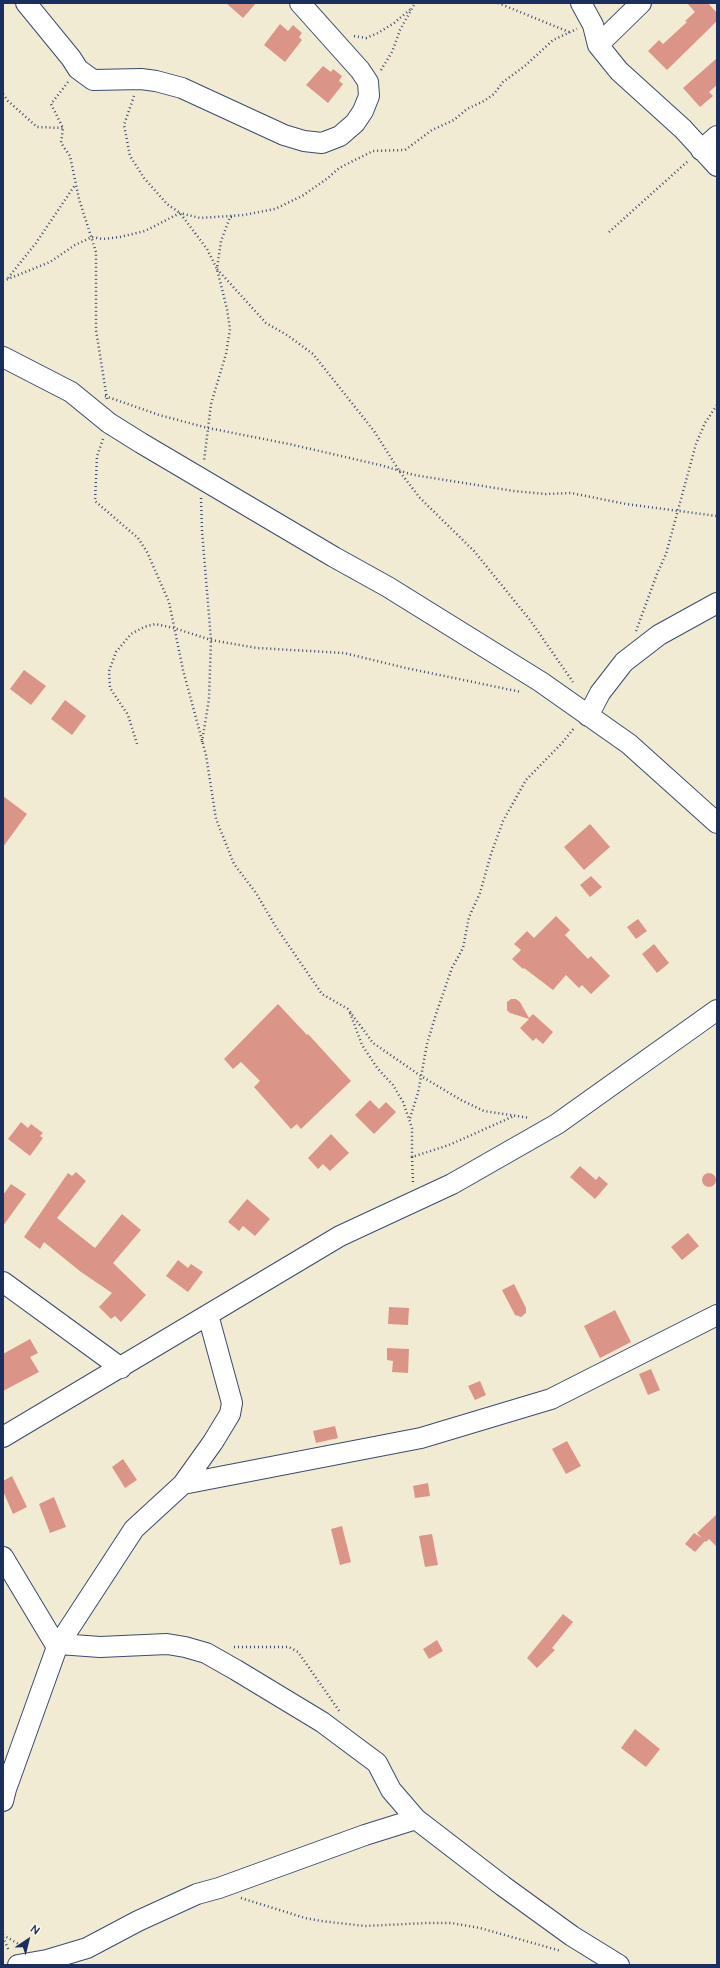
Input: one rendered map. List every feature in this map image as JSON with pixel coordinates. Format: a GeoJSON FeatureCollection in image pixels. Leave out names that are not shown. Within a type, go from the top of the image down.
{"type":"FeatureCollection","features":[{"type":"Feature","properties":{"kind":"street"},"geometry":{"type":"LineString","coordinates":[[26,3],[78,69],[93,80],[141,79],[182,88],[284,135],[304,141],[322,143],[340,136],[355,123],[364,111],[369,96],[368,82],[360,70],[300,3]]}},
{"type":"Feature","properties":{"kind":"street"},"geometry":{"type":"LineString","coordinates":[[581,3],[593,25],[598,45],[619,71],[683,129],[717,166]]}},
{"type":"Feature","properties":{"kind":"street"},"geometry":{"type":"LineString","coordinates":[[598,45],[641,3]]}},
{"type":"Feature","properties":{"kind":"street"},"geometry":{"type":"LineString","coordinates":[[701,150],[717,136]]}},
{"type":"Feature","properties":{"kind":"street"},"geometry":{"type":"LineString","coordinates":[[3,358],[71,392],[109,422],[334,557],[388,587],[541,682],[629,744],[717,823]]}},
{"type":"Feature","properties":{"kind":"street"},"geometry":{"type":"LineString","coordinates":[[588,716],[600,693],[624,662],[659,635],[717,603]]}},
{"type":"Feature","properties":{"kind":"street"},"geometry":{"type":"LineString","coordinates":[[3,1437],[340,1236],[452,1184],[557,1124],[717,1010]]}},
{"type":"Feature","properties":{"kind":"street"},"geometry":{"type":"LineString","coordinates":[[3,1282],[11,1298],[121,1368]]}},
{"type":"Feature","properties":{"kind":"street"},"geometry":{"type":"LineString","coordinates":[[3,1801],[58,1645],[134,1529],[182,1484],[213,1442],[230,1414],[232,1403],[208,1315]]}},
{"type":"Feature","properties":{"kind":"street"},"geometry":{"type":"LineString","coordinates":[[182,1484],[421,1438],[551,1399],[717,1315]]}},
{"type":"Feature","properties":{"kind":"street"},"geometry":{"type":"LineString","coordinates":[[3,1557],[58,1645]]}},
{"type":"Feature","properties":{"kind":"street"},"geometry":{"type":"LineString","coordinates":[[58,1645],[100,1647],[167,1644],[185,1647],[206,1654],[236,1670],[322,1722],[376,1763],[391,1790],[416,1819],[503,1886],[572,1936],[620,1965]]}},
{"type":"Feature","properties":{"kind":"street"},"geometry":{"type":"LineString","coordinates":[[18,1965],[47,1960],[87,1948],[171,1905],[197,1894],[219,1888],[365,1835],[416,1819]]}},
{"type":"Feature","properties":{"kind":"path"},"geometry":{"type":"LineString","coordinates":[[368,82],[384,68],[400,30],[415,3]]}},
{"type":"Feature","properties":{"kind":"path"},"geometry":{"type":"LineString","coordinates":[[498,3],[569,32]]}},
{"type":"Feature","properties":{"kind":"path"},"geometry":{"type":"LineString","coordinates":[[352,36],[366,38],[378,33],[394,23],[412,8]]}},
{"type":"Feature","properties":{"kind":"path"},"geometry":{"type":"LineString","coordinates":[[576,689],[574,682],[530,620],[474,551],[420,498],[400,472],[374,431],[313,354],[288,335],[266,323],[217,269],[221,241],[230,217],[274,208],[302,196],[328,178],[338,168],[373,151],[405,150],[432,130],[454,120],[467,109],[484,101],[503,82],[526,65],[553,40],[569,32],[593,25]]}},
{"type":"Feature","properties":{"kind":"path"},"geometry":{"type":"LineString","coordinates":[[78,69],[51,104],[63,128],[61,143],[70,156],[76,185],[96,252],[96,330],[109,422],[97,456],[95,501],[138,538],[147,552],[169,602],[197,725],[206,755],[216,819],[234,864],[256,893],[276,927],[322,994],[348,1010],[373,1043],[421,1076],[461,1100],[484,1111],[557,1124]]}},
{"type":"Feature","properties":{"kind":"path"},"geometry":{"type":"LineString","coordinates":[[141,79],[124,125],[130,156],[149,183],[167,204],[180,213],[200,218],[244,215]]}},
{"type":"Feature","properties":{"kind":"path"},"geometry":{"type":"LineString","coordinates":[[3,94],[12,105],[37,127],[63,128]]}},
{"type":"Feature","properties":{"kind":"path"},"geometry":{"type":"LineString","coordinates":[[609,232],[701,150]]}},
{"type":"Feature","properties":{"kind":"path"},"geometry":{"type":"LineString","coordinates":[[7,280],[36,243],[76,185]]}},
{"type":"Feature","properties":{"kind":"path"},"geometry":{"type":"LineString","coordinates":[[3,280],[7,280],[50,262],[75,245],[92,237],[103,239],[120,237],[145,230],[180,213]]}},
{"type":"Feature","properties":{"kind":"path"},"geometry":{"type":"LineString","coordinates":[[99,396],[106,396],[159,415],[208,428],[282,442],[380,465],[414,475],[514,491],[546,494],[571,493],[626,504],[717,516]]}},
{"type":"Feature","properties":{"kind":"path"},"geometry":{"type":"LineString","coordinates":[[634,635],[656,574],[666,554],[679,512],[687,471],[696,444],[705,422],[717,405]]}},
{"type":"Feature","properties":{"kind":"path"},"geometry":{"type":"LineString","coordinates":[[137,744],[128,715],[110,688],[109,671],[116,652],[131,634],[156,624],[211,640],[257,648],[344,653],[406,668],[525,693]]}},
{"type":"Feature","properties":{"kind":"path"},"geometry":{"type":"LineString","coordinates":[[407,1206],[412,1194],[410,1118],[418,1093],[427,1044],[452,968],[463,948],[469,917],[480,893],[491,854],[503,821],[526,780],[562,743],[579,722],[588,716]]}},
{"type":"Feature","properties":{"kind":"path"},"geometry":{"type":"LineString","coordinates":[[348,1010],[362,1045],[378,1069],[393,1086],[403,1102],[410,1118]]}},
{"type":"Feature","properties":{"kind":"path"},"geometry":{"type":"LineString","coordinates":[[412,1157],[449,1145],[515,1116]]}},
{"type":"Feature","properties":{"kind":"path"},"geometry":{"type":"LineString","coordinates":[[227,1647],[289,1647],[298,1652],[341,1714]]}},
{"type":"Feature","properties":{"kind":"path"},"geometry":{"type":"LineString","coordinates":[[219,1888],[249,1902],[306,1918],[365,1926],[451,1923],[480,1928],[563,1951]]}},
{"type":"Feature","properties":{"kind":"building"},"geometry":{"type":"Polygon","coordinates":[[[226,3],[256,3],[243,18],[226,3]]]}},
{"type":"Feature","properties":{"kind":"building"},"geometry":{"type":"Polygon","coordinates":[[[687,3],[708,3],[717,13],[717,21],[667,70],[648,51],[659,40],[663,44],[687,22],[685,21],[695,12],[687,3]]]}},
{"type":"Feature","properties":{"kind":"building"},"geometry":{"type":"Polygon","coordinates":[[[280,24],[288,31],[293,25],[302,33],[299,37],[302,40],[285,62],[264,45],[280,24]]]}},
{"type":"Feature","properties":{"kind":"building"},"geometry":{"type":"Polygon","coordinates":[[[717,58],[717,85],[709,92],[713,96],[700,107],[683,88],[717,58]]]}},
{"type":"Feature","properties":{"kind":"building"},"geometry":{"type":"Polygon","coordinates":[[[323,66],[331,72],[333,69],[342,76],[339,81],[343,84],[328,103],[306,85],[323,66]]]}},
{"type":"Feature","properties":{"kind":"building"},"geometry":{"type":"Polygon","coordinates":[[[24,670],[46,686],[31,705],[10,689],[24,670]]]}},
{"type":"Feature","properties":{"kind":"building"},"geometry":{"type":"Polygon","coordinates":[[[65,700],[86,716],[72,735],[51,719],[65,700]]]}},
{"type":"Feature","properties":{"kind":"building"},"geometry":{"type":"Polygon","coordinates":[[[3,796],[27,814],[3,847],[3,796]]]}},
{"type":"Feature","properties":{"kind":"building"},"geometry":{"type":"Polygon","coordinates":[[[590,824],[610,847],[584,870],[564,847],[590,824]]]}},
{"type":"Feature","properties":{"kind":"building"},"geometry":{"type":"Polygon","coordinates":[[[591,876],[602,887],[590,897],[580,885],[591,876]]]}},
{"type":"Feature","properties":{"kind":"building"},"geometry":{"type":"Polygon","coordinates":[[[556,916],[570,930],[565,935],[588,959],[591,956],[610,976],[591,994],[582,985],[579,988],[566,975],[553,990],[524,968],[523,969],[512,959],[521,950],[514,944],[527,931],[534,938],[556,916]]]}},
{"type":"Feature","properties":{"kind":"building"},"geometry":{"type":"Polygon","coordinates":[[[638,919],[647,931],[636,939],[627,927],[638,919]]]}},
{"type":"Feature","properties":{"kind":"building"},"geometry":{"type":"Polygon","coordinates":[[[654,944],[669,963],[657,973],[642,954],[654,944]]]}},
{"type":"Feature","properties":{"kind":"building"},"geometry":{"type":"Polygon","coordinates":[[[511,999],[516,999],[520,1002],[529,1018],[533,1014],[553,1032],[543,1044],[536,1038],[533,1041],[520,1028],[529,1019],[510,1013],[507,1010],[507,1002],[511,999]]]}},
{"type":"Feature","properties":{"kind":"building"},"geometry":{"type":"Polygon","coordinates":[[[278,1004],[351,1081],[301,1129],[297,1124],[291,1129],[254,1087],[260,1081],[241,1062],[233,1069],[224,1059],[278,1004]]]}},
{"type":"Feature","properties":{"kind":"building"},"geometry":{"type":"Polygon","coordinates":[[[370,1100],[379,1109],[386,1102],[396,1112],[374,1134],[355,1115],[370,1100]]]}},
{"type":"Feature","properties":{"kind":"building"},"geometry":{"type":"Polygon","coordinates":[[[21,1122],[28,1128],[31,1124],[43,1133],[40,1136],[43,1138],[30,1156],[8,1139],[21,1122]]]}},
{"type":"Feature","properties":{"kind":"building"},"geometry":{"type":"Polygon","coordinates":[[[331,1134],[349,1153],[330,1171],[323,1164],[318,1169],[308,1158],[331,1134]]]}},
{"type":"Feature","properties":{"kind":"building"},"geometry":{"type":"Polygon","coordinates":[[[580,1166],[596,1180],[599,1176],[608,1184],[595,1199],[570,1177],[580,1166]]]}},
{"type":"Feature","properties":{"kind":"building"},"geometry":{"type":"Polygon","coordinates":[[[76,1172],[86,1181],[57,1218],[95,1248],[122,1214],[141,1230],[113,1263],[146,1295],[121,1322],[115,1316],[111,1319],[99,1307],[112,1293],[81,1272],[44,1242],[40,1249],[24,1237],[68,1173],[72,1176],[76,1172]]]}},
{"type":"Feature","properties":{"kind":"building"},"geometry":{"type":"Polygon","coordinates":[[[706,1173],[712,1173],[716,1177],[716,1183],[712,1187],[706,1187],[702,1183],[702,1177],[706,1173]]]}},
{"type":"Feature","properties":{"kind":"building"},"geometry":{"type":"Polygon","coordinates":[[[11,1184],[26,1194],[3,1226],[3,1195],[11,1184]]]}},
{"type":"Feature","properties":{"kind":"building"},"geometry":{"type":"Polygon","coordinates":[[[247,1199],[270,1219],[255,1236],[243,1226],[239,1231],[228,1222],[247,1199]]]}},
{"type":"Feature","properties":{"kind":"building"},"geometry":{"type":"Polygon","coordinates":[[[688,1233],[699,1246],[682,1260],[671,1247],[688,1233]]]}},
{"type":"Feature","properties":{"kind":"building"},"geometry":{"type":"Polygon","coordinates":[[[178,1260],[188,1268],[191,1264],[203,1272],[188,1292],[166,1276],[178,1260]]]}},
{"type":"Feature","properties":{"kind":"building"},"geometry":{"type":"Polygon","coordinates":[[[514,1284],[526,1308],[526,1313],[521,1317],[515,1315],[502,1290],[514,1284]]]}},
{"type":"Feature","properties":{"kind":"building"},"geometry":{"type":"Polygon","coordinates":[[[389,1307],[409,1308],[408,1325],[388,1324],[389,1307]]]}},
{"type":"Feature","properties":{"kind":"building"},"geometry":{"type":"Polygon","coordinates":[[[615,1310],[631,1342],[600,1358],[584,1326],[615,1310]]]}},
{"type":"Feature","properties":{"kind":"building"},"geometry":{"type":"Polygon","coordinates":[[[30,1339],[38,1353],[30,1357],[39,1372],[3,1391],[3,1354],[30,1339]]]}},
{"type":"Feature","properties":{"kind":"building"},"geometry":{"type":"Polygon","coordinates":[[[387,1348],[409,1349],[408,1373],[392,1372],[393,1361],[387,1360],[387,1348]]]}},
{"type":"Feature","properties":{"kind":"building"},"geometry":{"type":"Polygon","coordinates":[[[651,1369],[660,1390],[648,1395],[639,1374],[651,1369]]]}},
{"type":"Feature","properties":{"kind":"building"},"geometry":{"type":"Polygon","coordinates":[[[480,1381],[486,1395],[475,1400],[468,1386],[480,1381]]]}},
{"type":"Feature","properties":{"kind":"building"},"geometry":{"type":"Polygon","coordinates":[[[335,1426],[338,1438],[316,1443],[313,1431],[335,1426]]]}},
{"type":"Feature","properties":{"kind":"building"},"geometry":{"type":"Polygon","coordinates":[[[567,1441],[581,1466],[566,1474],[552,1449],[567,1441]]]}},
{"type":"Feature","properties":{"kind":"building"},"geometry":{"type":"Polygon","coordinates":[[[123,1459],[137,1480],[125,1488],[112,1467],[123,1459]]]}},
{"type":"Feature","properties":{"kind":"building"},"geometry":{"type":"Polygon","coordinates":[[[12,1476],[27,1507],[13,1514],[3,1491],[3,1481],[12,1476]]]}},
{"type":"Feature","properties":{"kind":"building"},"geometry":{"type":"Polygon","coordinates":[[[428,1483],[430,1496],[415,1498],[413,1486],[428,1483]]]}},
{"type":"Feature","properties":{"kind":"building"},"geometry":{"type":"Polygon","coordinates":[[[54,1497],[66,1527],[50,1533],[39,1504],[54,1497]]]}},
{"type":"Feature","properties":{"kind":"building"},"geometry":{"type":"Polygon","coordinates":[[[717,1514],[717,1547],[709,1539],[706,1542],[705,1541],[695,1552],[685,1544],[694,1533],[702,1538],[697,1533],[717,1514]]]}},
{"type":"Feature","properties":{"kind":"building"},"geometry":{"type":"Polygon","coordinates":[[[342,1526],[351,1562],[340,1565],[331,1529],[342,1526]]]}},
{"type":"Feature","properties":{"kind":"building"},"geometry":{"type":"Polygon","coordinates":[[[432,1534],[438,1565],[425,1567],[419,1536],[432,1534]]]}},
{"type":"Feature","properties":{"kind":"building"},"geometry":{"type":"Polygon","coordinates":[[[563,1614],[573,1622],[552,1648],[555,1650],[537,1668],[527,1658],[563,1614]]]}},
{"type":"Feature","properties":{"kind":"building"},"geometry":{"type":"Polygon","coordinates":[[[437,1640],[443,1651],[429,1659],[423,1649],[437,1640]]]}},
{"type":"Feature","properties":{"kind":"building"},"geometry":{"type":"Polygon","coordinates":[[[635,1729],[660,1749],[646,1767],[621,1748],[635,1729]]]}}]}
